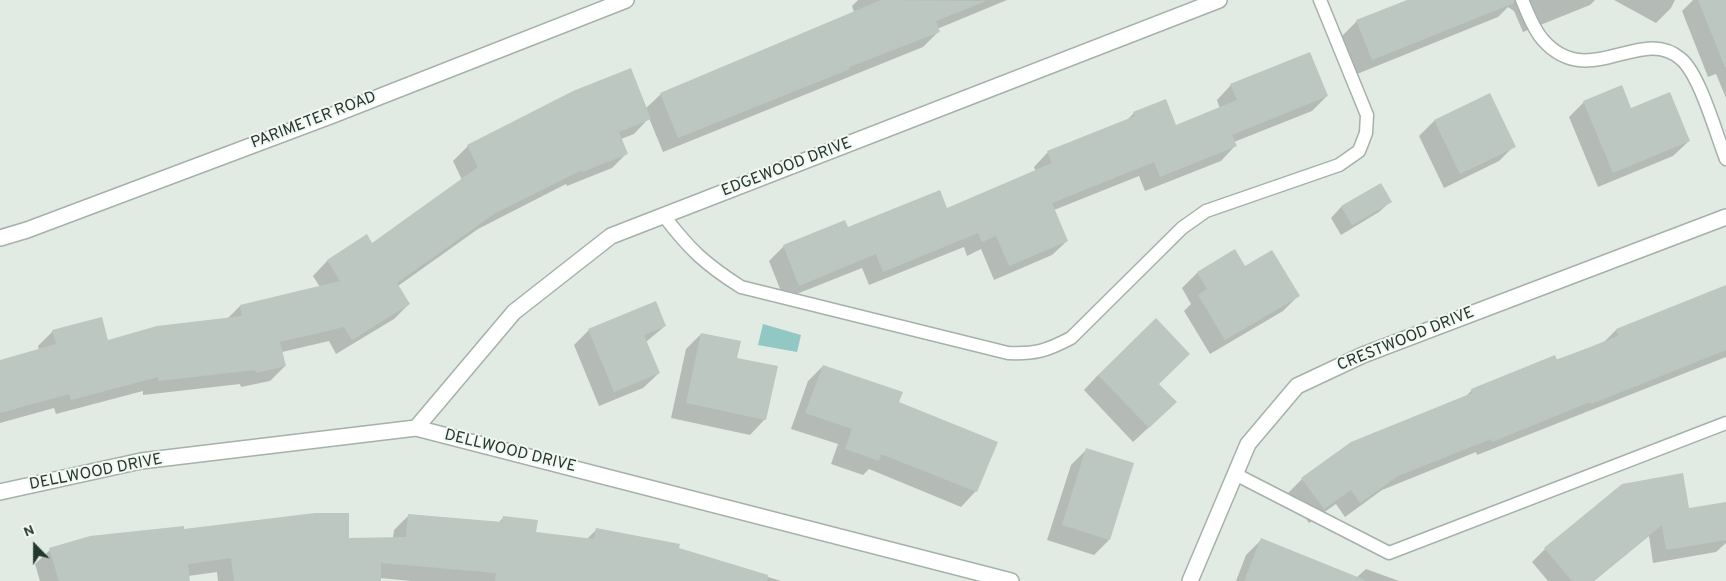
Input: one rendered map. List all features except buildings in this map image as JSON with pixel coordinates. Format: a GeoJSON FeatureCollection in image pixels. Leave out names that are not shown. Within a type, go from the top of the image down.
{"type":"FeatureCollection","features":[{"type":"Feature","properties":{"kind":"street","name":"PARIMETER ROAD"},"geometry":{"type":"LineString","coordinates":[[0,238],[27,230],[333,115],[626,0]]}},
{"type":"Feature","properties":{"kind":"street","name":"EDGEWOOD DRIVE"},"geometry":{"type":"LineString","coordinates":[[416,428],[514,312],[611,236],[1219,0]]}},
{"type":"Feature","properties":{"kind":"street","name":"CRESTWOOD DRIVE"},"geometry":{"type":"LineString","coordinates":[[1190,581],[1248,444],[1297,386],[1364,356],[1726,217]]}},
{"type":"Feature","properties":{"kind":"street","name":"DELLWOOD DRIVE"},"geometry":{"type":"LineString","coordinates":[[0,492],[141,461],[416,428],[1011,581]]}},
{"type":"Feature","properties":{"kind":"lane"},"geometry":{"type":"LineString","coordinates":[[664,216],[687,246],[709,267],[741,287],[1008,353],[1032,354],[1051,348],[1071,338],[1182,228],[1206,211],[1339,166],[1359,151],[1366,134],[1367,115],[1320,0]]}},
{"type":"Feature","properties":{"kind":"lane"},"geometry":{"type":"LineString","coordinates":[[1522,0],[1533,25],[1543,41],[1574,61],[1592,61],[1640,49],[1660,49],[1680,58],[1693,74],[1726,158]]}},
{"type":"Feature","properties":{"kind":"lane"},"geometry":{"type":"LineString","coordinates":[[1235,474],[1389,553],[1726,423]]}},
{"type":"Feature","properties":{"kind":"water"},"geometry":{"type":"Polygon","coordinates":[[[763,324],[801,335],[797,352],[758,345],[763,324]]]}}]}
